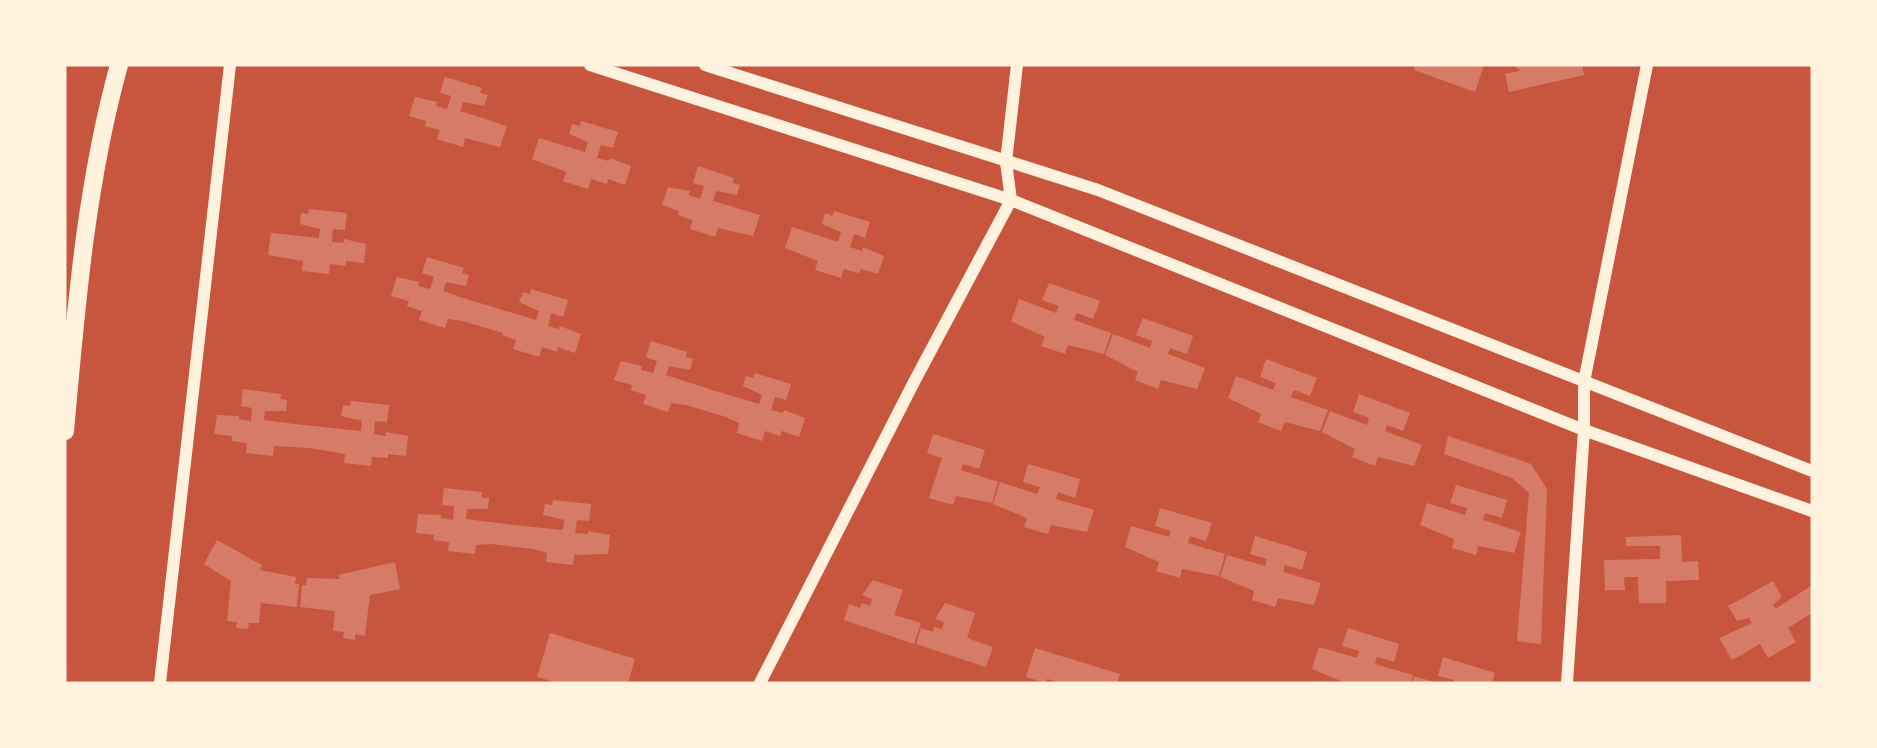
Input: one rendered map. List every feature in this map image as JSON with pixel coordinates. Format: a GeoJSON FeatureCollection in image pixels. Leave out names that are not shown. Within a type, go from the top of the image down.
{"type":"FeatureCollection","features":[{"type":"Feature","properties":{"kind":"highway"},"geometry":{"type":"LineString","coordinates":[[65,431],[81,256],[108,104],[120,65]]}},
{"type":"Feature","properties":{"kind":"street"},"geometry":{"type":"LineString","coordinates":[[160,683],[230,65]]}},
{"type":"Feature","properties":{"kind":"street"},"geometry":{"type":"LineString","coordinates":[[590,65],[1011,200],[1584,430],[1812,511]]}},
{"type":"Feature","properties":{"kind":"street"},"geometry":{"type":"LineString","coordinates":[[705,65],[1098,190],[1812,471]]}},
{"type":"Feature","properties":{"kind":"street"},"geometry":{"type":"LineString","coordinates":[[760,683],[1011,200],[1006,162],[1017,65]]}},
{"type":"Feature","properties":{"kind":"street"},"geometry":{"type":"LineString","coordinates":[[1567,683],[1584,430],[1584,382],[1647,65]]}},
{"type":"Feature","properties":{"kind":"building"},"geometry":{"type":"Polygon","coordinates":[[[1415,65],[1484,65],[1475,92],[1414,70],[1415,65]]]}},
{"type":"Feature","properties":{"kind":"building"},"geometry":{"type":"Polygon","coordinates":[[[1514,65],[1582,65],[1584,75],[1509,92],[1505,74],[1520,71],[1514,65]]]}},
{"type":"Feature","properties":{"kind":"building"},"geometry":{"type":"Polygon","coordinates":[[[445,77],[482,88],[480,93],[488,95],[484,106],[463,102],[460,111],[507,126],[500,147],[465,138],[463,147],[437,139],[440,130],[425,126],[426,121],[409,116],[415,97],[437,102],[436,106],[447,109],[451,96],[440,93],[445,77]]]}},
{"type":"Feature","properties":{"kind":"building"},"geometry":{"type":"Polygon","coordinates":[[[581,121],[618,132],[613,148],[601,145],[597,158],[609,161],[610,158],[631,166],[625,185],[608,179],[607,184],[591,179],[588,189],[563,181],[566,172],[532,159],[539,138],[585,152],[588,142],[569,134],[572,124],[580,126],[581,121]]]}},
{"type":"Feature","properties":{"kind":"building"},"geometry":{"type":"Polygon","coordinates":[[[698,166],[734,178],[733,183],[740,185],[737,195],[716,191],[713,201],[760,215],[753,236],[718,228],[715,237],[690,229],[693,220],[662,205],[668,187],[690,191],[689,195],[700,199],[704,186],[693,183],[698,166]]]}},
{"type":"Feature","properties":{"kind":"building"},"geometry":{"type":"Polygon","coordinates":[[[309,209],[347,213],[345,230],[333,229],[332,242],[344,243],[344,239],[366,244],[364,263],[346,261],[346,266],[330,264],[329,274],[302,271],[303,261],[268,255],[271,233],[319,238],[320,229],[300,224],[301,213],[308,214],[309,209]]]}},
{"type":"Feature","properties":{"kind":"building"},"geometry":{"type":"Polygon","coordinates":[[[834,211],[870,222],[865,238],[854,234],[850,247],[862,251],[863,247],[884,256],[878,274],[861,269],[859,273],[844,269],[841,278],[815,270],[818,261],[785,248],[792,227],[838,242],[841,232],[822,224],[825,213],[832,216],[834,211]]]}},
{"type":"Feature","properties":{"kind":"building"},"geometry":{"type":"Polygon","coordinates":[[[427,257],[464,268],[462,273],[469,275],[466,286],[446,282],[443,291],[460,297],[536,320],[539,311],[519,302],[523,292],[530,294],[531,289],[568,300],[563,317],[551,313],[548,326],[559,329],[560,326],[581,334],[575,353],[558,347],[557,352],[542,347],[539,357],[513,349],[516,340],[502,335],[503,333],[463,321],[448,319],[445,328],[419,320],[422,311],[407,306],[409,301],[391,296],[397,277],[419,282],[418,286],[430,289],[434,277],[422,273],[427,257]]]}},
{"type":"Feature","properties":{"kind":"building"},"geometry":{"type":"Polygon","coordinates":[[[1049,283],[1100,301],[1093,319],[1077,313],[1074,320],[1111,333],[1104,354],[1068,345],[1065,354],[1041,346],[1045,337],[1011,321],[1019,299],[1056,313],[1059,306],[1042,300],[1049,283]]]}},
{"type":"Feature","properties":{"kind":"building"},"geometry":{"type":"Polygon","coordinates":[[[1143,318],[1193,336],[1187,354],[1170,348],[1168,354],[1205,368],[1197,389],[1161,380],[1158,389],[1135,380],[1138,372],[1105,355],[1113,334],[1150,348],[1152,341],[1136,335],[1143,318]]]}},
{"type":"Feature","properties":{"kind":"building"},"geometry":{"type":"Polygon","coordinates":[[[651,341],[687,352],[686,357],[693,359],[690,370],[669,366],[666,375],[712,390],[759,404],[762,395],[743,386],[746,376],[753,378],[755,373],[791,384],[786,400],[775,397],[771,410],[783,413],[784,410],[805,418],[799,437],[782,431],[780,436],[765,431],[762,441],[737,433],[739,423],[726,417],[686,405],[671,403],[668,412],[643,404],[646,395],[631,390],[632,385],[614,380],[621,361],[642,366],[641,370],[653,373],[657,361],[646,357],[651,341]]]}},
{"type":"Feature","properties":{"kind":"building"},"geometry":{"type":"Polygon","coordinates":[[[1266,359],[1317,378],[1310,396],[1294,390],[1291,397],[1328,410],[1320,431],[1285,422],[1281,431],[1258,422],[1261,414],[1228,398],[1236,376],[1273,390],[1276,383],[1260,377],[1266,359]]]}},
{"type":"Feature","properties":{"kind":"building"},"geometry":{"type":"Polygon","coordinates":[[[243,389],[281,394],[280,399],[287,400],[286,411],[265,411],[264,420],[294,424],[361,431],[362,421],[341,416],[343,405],[350,406],[351,401],[389,405],[387,422],[375,421],[374,434],[386,436],[386,432],[408,436],[406,456],[388,454],[388,458],[372,457],[371,466],[344,463],[345,454],[310,448],[274,446],[273,456],[246,453],[247,443],[232,441],[232,436],[214,434],[217,415],[239,416],[239,419],[251,421],[252,408],[241,406],[243,389]]]}},
{"type":"Feature","properties":{"kind":"building"},"geometry":{"type":"Polygon","coordinates":[[[1359,394],[1410,413],[1403,431],[1387,425],[1385,431],[1422,445],[1414,466],[1378,457],[1375,466],[1352,457],[1355,449],[1322,432],[1330,411],[1367,425],[1369,418],[1353,412],[1359,394]]]}},
{"type":"Feature","properties":{"kind":"building"},"geometry":{"type":"Polygon","coordinates":[[[933,434],[985,450],[979,469],[963,464],[961,470],[998,482],[992,503],[956,496],[953,505],[929,498],[942,458],[927,453],[933,434]]]}},
{"type":"Feature","properties":{"kind":"building"},"geometry":{"type":"Polygon","coordinates":[[[1448,436],[1531,464],[1547,489],[1541,644],[1517,641],[1529,493],[1512,478],[1444,454],[1448,436]]]}},
{"type":"Feature","properties":{"kind":"building"},"geometry":{"type":"Polygon","coordinates":[[[1028,464],[1080,479],[1075,498],[1058,492],[1056,499],[1094,510],[1087,532],[1051,525],[1048,534],[1024,527],[1027,518],[993,504],[1000,482],[1037,494],[1040,487],[1023,482],[1028,464]]]}},
{"type":"Feature","properties":{"kind":"building"},"geometry":{"type":"Polygon","coordinates":[[[1456,485],[1507,500],[1502,518],[1485,513],[1483,520],[1521,532],[1514,553],[1478,546],[1476,555],[1452,548],[1454,539],[1420,525],[1427,503],[1465,515],[1467,508],[1450,503],[1456,485]]]}},
{"type":"Feature","properties":{"kind":"building"},"geometry":{"type":"Polygon","coordinates":[[[444,488],[482,492],[482,498],[489,498],[488,509],[467,509],[466,519],[514,525],[563,530],[564,520],[543,515],[545,504],[552,505],[553,500],[591,504],[589,521],[577,520],[575,533],[588,534],[588,531],[610,535],[608,554],[574,555],[573,565],[546,562],[547,553],[533,549],[491,544],[476,545],[475,554],[448,551],[449,542],[434,540],[434,535],[416,533],[418,514],[441,515],[441,518],[453,520],[454,506],[442,505],[444,488]]]}},
{"type":"Feature","properties":{"kind":"building"},"geometry":{"type":"Polygon","coordinates":[[[1160,508],[1212,523],[1206,541],[1190,536],[1188,543],[1225,554],[1219,576],[1182,569],[1180,578],[1156,571],[1159,562],[1125,547],[1131,526],[1169,537],[1171,531],[1155,526],[1160,508]]]}},
{"type":"Feature","properties":{"kind":"building"},"geometry":{"type":"Polygon","coordinates":[[[1681,535],[1682,562],[1698,561],[1699,580],[1666,581],[1666,603],[1639,603],[1638,577],[1624,577],[1625,590],[1605,590],[1604,560],[1660,559],[1660,546],[1626,546],[1626,537],[1681,535]]]}},
{"type":"Feature","properties":{"kind":"building"},"geometry":{"type":"Polygon","coordinates":[[[1255,536],[1307,552],[1302,570],[1285,565],[1283,572],[1321,583],[1314,605],[1278,598],[1275,607],[1252,600],[1254,591],[1220,577],[1227,555],[1265,566],[1267,559],[1250,554],[1255,536]]]}},
{"type":"Feature","properties":{"kind":"building"},"geometry":{"type":"Polygon","coordinates":[[[217,540],[262,565],[260,570],[296,577],[295,584],[299,584],[297,607],[261,603],[259,623],[249,623],[248,629],[236,628],[237,622],[227,621],[231,581],[204,564],[217,540]]]}},
{"type":"Feature","properties":{"kind":"building"},"geometry":{"type":"Polygon","coordinates":[[[395,562],[400,589],[370,595],[365,636],[355,634],[355,640],[343,638],[344,632],[333,631],[335,611],[300,607],[302,585],[306,585],[307,578],[340,579],[338,575],[395,562]]]}},
{"type":"Feature","properties":{"kind":"building"},"geometry":{"type":"Polygon","coordinates":[[[873,580],[903,590],[894,615],[921,623],[914,644],[844,620],[849,604],[860,608],[862,603],[870,606],[872,599],[862,595],[873,580]]]}},
{"type":"Feature","properties":{"kind":"building"},"geometry":{"type":"Polygon","coordinates":[[[1773,581],[1782,597],[1773,605],[1775,609],[1811,586],[1812,613],[1788,628],[1796,642],[1768,658],[1760,644],[1732,660],[1719,638],[1752,623],[1749,618],[1737,621],[1728,606],[1773,581]]]}},
{"type":"Feature","properties":{"kind":"building"},"geometry":{"type":"Polygon","coordinates":[[[945,603],[975,613],[967,638],[993,647],[986,667],[916,644],[921,628],[933,632],[934,627],[942,629],[944,622],[935,619],[945,603]]]}},
{"type":"Feature","properties":{"kind":"building"},"geometry":{"type":"Polygon","coordinates":[[[1348,628],[1399,644],[1394,662],[1377,657],[1375,664],[1413,675],[1411,683],[1346,683],[1312,669],[1319,647],[1357,658],[1359,651],[1342,646],[1348,628]]]}},
{"type":"Feature","properties":{"kind":"building"},"geometry":{"type":"Polygon","coordinates":[[[550,633],[635,659],[628,683],[558,683],[537,677],[550,633]]]}},
{"type":"Feature","properties":{"kind":"building"},"geometry":{"type":"Polygon","coordinates":[[[1035,648],[1120,674],[1117,683],[1063,683],[1047,679],[1045,683],[1026,677],[1035,648]]]}},
{"type":"Feature","properties":{"kind":"building"},"geometry":{"type":"Polygon","coordinates":[[[1443,657],[1495,673],[1492,683],[1453,683],[1454,680],[1438,676],[1443,657]]]}},
{"type":"Feature","properties":{"kind":"building"},"geometry":{"type":"Polygon","coordinates":[[[1414,676],[1437,683],[1412,683],[1414,676]]]}}]}
